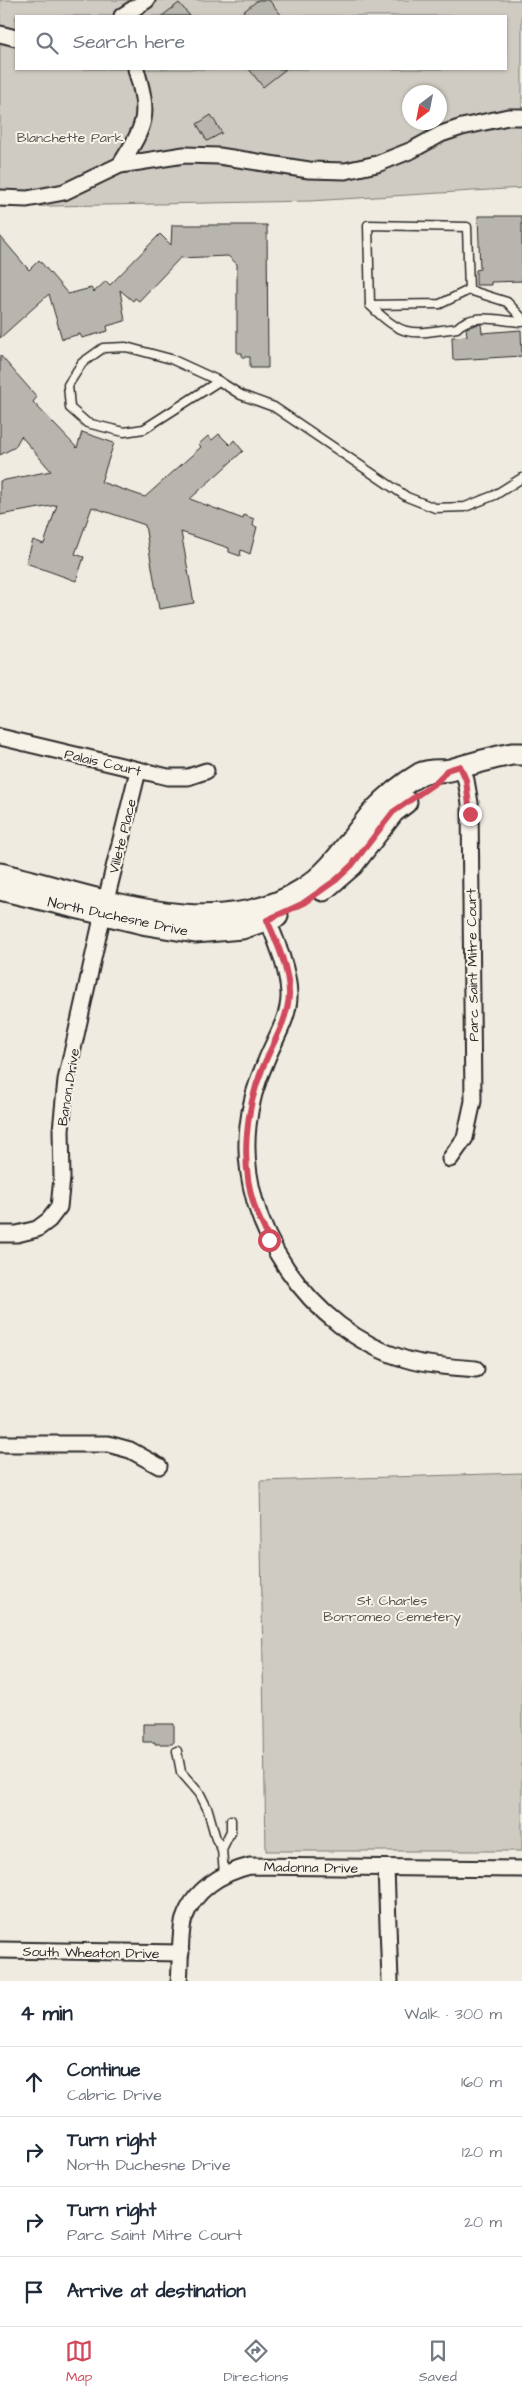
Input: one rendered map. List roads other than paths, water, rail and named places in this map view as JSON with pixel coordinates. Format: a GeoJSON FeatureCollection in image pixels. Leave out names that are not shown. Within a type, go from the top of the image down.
{"type":"FeatureCollection","features":[{"type":"Feature","properties":{"kind":"street"},"geometry":{"type":"LineString","coordinates":[[124,15],[147,0]]}},
{"type":"Feature","properties":{"kind":"street"},"geometry":{"type":"LineString","coordinates":[[0,34],[15,38]]}},
{"type":"Feature","properties":{"kind":"street"},"geometry":{"type":"LineString","coordinates":[[120,165],[143,125],[144,108],[136,70]]}},
{"type":"Feature","properties":{"kind":"street"},"geometry":{"type":"LineString","coordinates":[[0,198],[27,199],[64,192],[120,165],[184,155],[219,156],[309,170],[345,171],[377,164],[412,150],[441,134],[515,117]]}},
{"type":"Feature","properties":{"kind":"street","name":"Palais Court"},"geometry":{"type":"LineString","coordinates":[[0,737],[168,777],[188,777],[206,771]]}},
{"type":"Feature","properties":{"kind":"street","name":"North Duchesne Drive"},"geometry":{"type":"LineString","coordinates":[[0,889],[104,907],[160,913],[201,916],[265,913],[302,890],[318,877],[348,848],[373,812],[397,790],[422,773],[431,770],[454,768],[512,754],[522,754]]}},
{"type":"Feature","properties":{"kind":"street","name":"Parc Saint Mitre Court"},"geometry":{"type":"LineString","coordinates":[[450,1159],[466,1138],[473,1101],[470,803],[466,780],[454,768]]}},
{"type":"Feature","properties":{"kind":"street","name":"Villete Place"},"geometry":{"type":"LineString","coordinates":[[104,907],[138,771]]}},
{"type":"Feature","properties":{"kind":"street","name":"North Duchesne Drive"},"geometry":{"type":"LineString","coordinates":[[0,874],[104,907]]}},
{"type":"Feature","properties":{"kind":"street","name":"Banon Drive"},"geometry":{"type":"LineString","coordinates":[[0,1234],[17,1234],[37,1229],[49,1220],[59,1206],[62,1178],[61,1130],[66,1080],[104,907]]}},
{"type":"Feature","properties":{"kind":"street"},"geometry":{"type":"LineString","coordinates":[[265,913],[281,960],[289,994],[283,1022],[260,1075],[251,1106],[247,1142],[255,1208],[269,1240],[287,1269],[321,1308],[363,1340],[405,1359],[436,1365],[476,1369]]}},
{"type":"Feature","properties":{"kind":"street"},"geometry":{"type":"LineString","coordinates":[[0,1444],[108,1444],[130,1450],[159,1466]]}},
{"type":"Feature","properties":{"kind":"street","name":"Madonna Drive"},"geometry":{"type":"LineString","coordinates":[[179,1981],[184,1920],[195,1899],[207,1886],[224,1874],[250,1866],[522,1869]]}},
{"type":"Feature","properties":{"kind":"street"},"geometry":{"type":"LineString","coordinates":[[386,1868],[390,1981]]}},
{"type":"Feature","properties":{"kind":"street","name":"South Wheaton Drive"},"geometry":{"type":"LineString","coordinates":[[0,1950],[182,1953]]}},
{"type":"Feature","properties":{"kind":"lane"},"geometry":{"type":"LineString","coordinates":[[469,290],[467,227],[368,225],[370,305],[387,322],[409,333],[456,328],[463,321],[474,318],[522,322]]}},
{"type":"Feature","properties":{"kind":"lane"},"geometry":{"type":"LineString","coordinates":[[370,305],[440,304],[469,290],[507,302],[522,318]]}},
{"type":"Feature","properties":{"kind":"lane"},"geometry":{"type":"LineString","coordinates":[[219,381],[144,429],[124,432],[87,423],[70,408],[68,385],[82,363],[103,348],[126,347],[171,359],[219,381],[241,395],[274,408],[407,497],[436,508],[465,507],[495,495],[522,478]]}},
{"type":"Feature","properties":{"kind":"lane"},"geometry":{"type":"LineString","coordinates":[[178,1751],[179,1767],[205,1802],[216,1839],[222,1849],[224,1874]]}},
{"type":"Feature","properties":{"kind":"lane"},"geometry":{"type":"LineString","coordinates":[[222,1849],[231,1831],[231,1820]]}},
{"type":"Feature","properties":{"kind":"park label","name":"Blanchette Park"},"geometry":{"type":"Point","coordinates":[70,137]}},
{"type":"Feature","properties":{"kind":"park label","name":"St. Charles Borromeo Cemetery"},"geometry":{"type":"Point","coordinates":[392,1608]}}]}
